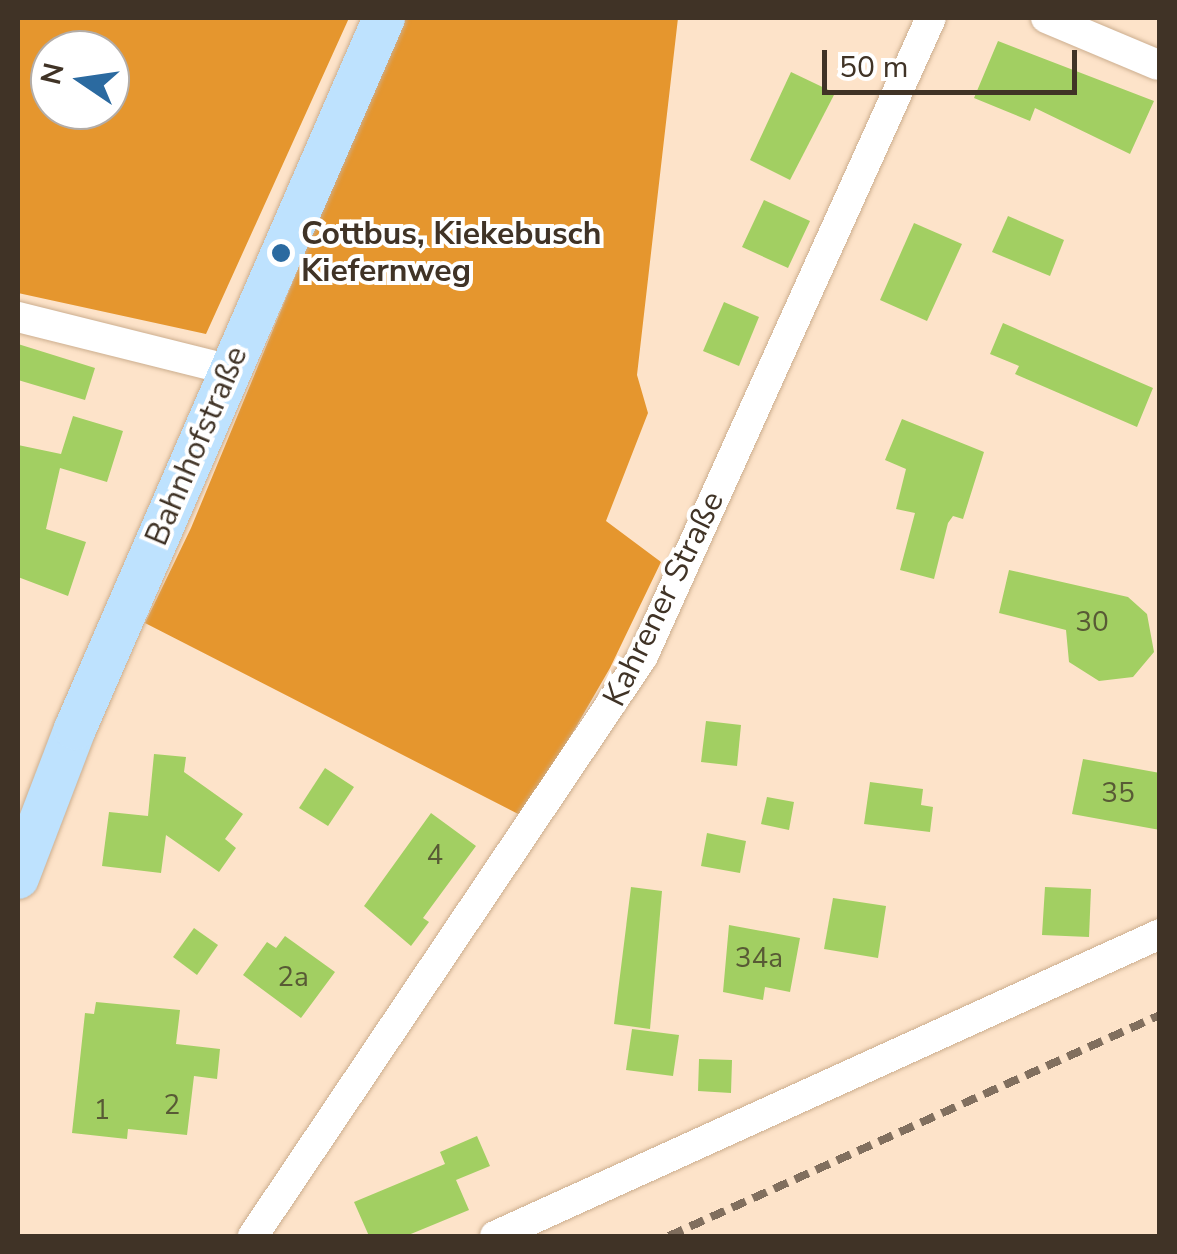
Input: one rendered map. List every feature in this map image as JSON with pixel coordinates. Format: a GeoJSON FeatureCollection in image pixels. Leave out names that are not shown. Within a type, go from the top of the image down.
{"type":"FeatureCollection","features":[{"type":"Feature","properties":{"kind":"main road","name":"Bahnhofstraße"},"geometry":{"type":"LineString","coordinates":[[18,878],[230,370],[384,18]]}},
{"type":"Feature","properties":{"kind":"street","name":"Kahrener Straße"},"geometry":{"type":"LineString","coordinates":[[253,1236],[643,656],[930,18]]}},
{"type":"Feature","properties":{"kind":"street"},"geometry":{"type":"LineString","coordinates":[[1046,18],[1158,65]]}},
{"type":"Feature","properties":{"kind":"street"},"geometry":{"type":"LineString","coordinates":[[18,317],[230,370]]}},
{"type":"Feature","properties":{"kind":"street"},"geometry":{"type":"LineString","coordinates":[[495,1236],[1160,934]]}},
{"type":"Feature","properties":{"kind":"shaded area"},"geometry":{"type":"Polygon","coordinates":[[[18,18],[349,18],[206,334],[18,293],[18,18]]]}},
{"type":"Feature","properties":{"kind":"shaded area"},"geometry":{"type":"Polygon","coordinates":[[[402,18],[678,18],[637,375],[648,413],[606,521],[661,562],[610,668],[524,817],[145,623],[191,528],[402,18]]]}},
{"type":"Feature","properties":{"kind":"building"},"geometry":{"type":"Polygon","coordinates":[[[998,41],[1154,101],[1130,154],[1035,108],[1030,121],[974,98],[998,41]]]}},
{"type":"Feature","properties":{"kind":"building"},"geometry":{"type":"Polygon","coordinates":[[[791,72],[835,93],[790,180],[750,160],[791,72]]]}},
{"type":"Feature","properties":{"kind":"building"},"geometry":{"type":"Polygon","coordinates":[[[764,200],[810,221],[788,268],[742,247],[764,200]]]}},
{"type":"Feature","properties":{"kind":"building"},"geometry":{"type":"Polygon","coordinates":[[[1008,216],[1064,240],[1050,276],[992,252],[1008,216]]]}},
{"type":"Feature","properties":{"kind":"building"},"geometry":{"type":"Polygon","coordinates":[[[914,223],[962,244],[927,321],[880,300],[914,223]]]}},
{"type":"Feature","properties":{"kind":"building"},"geometry":{"type":"Polygon","coordinates":[[[724,302],[759,317],[739,366],[703,351],[724,302]]]}},
{"type":"Feature","properties":{"kind":"building"},"geometry":{"type":"Polygon","coordinates":[[[1003,323],[1153,388],[1137,427],[1015,374],[1019,366],[990,354],[1003,323]]]}},
{"type":"Feature","properties":{"kind":"building"},"geometry":{"type":"Polygon","coordinates":[[[18,344],[95,368],[85,400],[18,380],[18,344]]]}},
{"type":"Feature","properties":{"kind":"building"},"geometry":{"type":"Polygon","coordinates":[[[73,416],[123,431],[107,482],[60,468],[46,529],[86,542],[68,596],[18,577],[18,445],[61,454],[73,416]]]}},
{"type":"Feature","properties":{"kind":"building"},"geometry":{"type":"Polygon","coordinates":[[[902,419],[984,452],[963,519],[953,516],[948,523],[934,579],[900,570],[915,513],[896,509],[906,469],[885,460],[902,419]]]}},
{"type":"Feature","properties":{"kind":"building"},"geometry":{"type":"Polygon","coordinates":[[[1009,570],[1128,597],[1147,614],[1154,652],[1133,677],[1099,681],[1069,662],[1066,630],[999,613],[1009,570]]]}},
{"type":"Feature","properties":{"kind":"building"},"geometry":{"type":"Polygon","coordinates":[[[706,721],[741,725],[737,766],[701,762],[706,721]]]}},
{"type":"Feature","properties":{"kind":"building"},"geometry":{"type":"Polygon","coordinates":[[[154,754],[186,757],[184,772],[243,814],[225,839],[236,848],[219,872],[166,835],[161,873],[102,866],[109,812],[148,816],[154,754]]]}},
{"type":"Feature","properties":{"kind":"building"},"geometry":{"type":"Polygon","coordinates":[[[1083,759],[1160,773],[1160,830],[1072,814],[1083,759]]]}},
{"type":"Feature","properties":{"kind":"building"},"geometry":{"type":"Polygon","coordinates":[[[325,768],[354,787],[328,826],[299,808],[325,768]]]}},
{"type":"Feature","properties":{"kind":"building"},"geometry":{"type":"Polygon","coordinates":[[[870,782],[923,789],[921,805],[933,807],[930,832],[864,824],[870,782]]]}},
{"type":"Feature","properties":{"kind":"building"},"geometry":{"type":"Polygon","coordinates":[[[767,797],[794,802],[789,830],[761,824],[767,797]]]}},
{"type":"Feature","properties":{"kind":"building"},"geometry":{"type":"Polygon","coordinates":[[[431,813],[476,846],[423,918],[429,922],[411,946],[364,906],[431,813]]]}},
{"type":"Feature","properties":{"kind":"building"},"geometry":{"type":"Polygon","coordinates":[[[707,833],[746,841],[740,873],[701,866],[707,833]]]}},
{"type":"Feature","properties":{"kind":"building"},"geometry":{"type":"Polygon","coordinates":[[[631,887],[662,891],[650,1029],[614,1024],[631,887]]]}},
{"type":"Feature","properties":{"kind":"building"},"geometry":{"type":"Polygon","coordinates":[[[1045,887],[1091,889],[1089,937],[1042,935],[1045,887]]]}},
{"type":"Feature","properties":{"kind":"building"},"geometry":{"type":"Polygon","coordinates":[[[833,898],[886,906],[878,958],[824,949],[833,898]]]}},
{"type":"Feature","properties":{"kind":"building"},"geometry":{"type":"Polygon","coordinates":[[[729,925],[800,938],[790,992],[765,987],[763,1000],[723,992],[729,925]]]}},
{"type":"Feature","properties":{"kind":"building"},"geometry":{"type":"Polygon","coordinates":[[[194,928],[218,945],[197,975],[173,957],[194,928]]]}},
{"type":"Feature","properties":{"kind":"building"},"geometry":{"type":"Polygon","coordinates":[[[285,936],[335,972],[301,1018],[243,975],[267,942],[276,948],[285,936]]]}},
{"type":"Feature","properties":{"kind":"building"},"geometry":{"type":"Polygon","coordinates":[[[96,1002],[180,1010],[176,1044],[220,1049],[217,1079],[194,1076],[187,1135],[128,1129],[127,1139],[72,1133],[85,1013],[94,1014],[96,1002]]]}},
{"type":"Feature","properties":{"kind":"building"},"geometry":{"type":"Polygon","coordinates":[[[632,1029],[679,1035],[673,1076],[626,1070],[632,1029]]]}},
{"type":"Feature","properties":{"kind":"building"},"geometry":{"type":"Polygon","coordinates":[[[699,1059],[732,1060],[731,1093],[698,1091],[699,1059]]]}},
{"type":"Feature","properties":{"kind":"building"},"geometry":{"type":"Polygon","coordinates":[[[477,1136],[490,1166],[456,1180],[469,1210],[406,1236],[369,1236],[354,1202],[445,1164],[440,1152],[477,1136]]]}},
{"type":"Feature","properties":{"kind":"railway"},"geometry":{"type":"LineString","coordinates":[[669,1236],[1160,1015]]}},
{"type":"Feature","properties":{"kind":"place","name":"Cottbus, Kiekebusch Kiefernweg"},"geometry":{"type":"Point","coordinates":[281,253]}}]}
